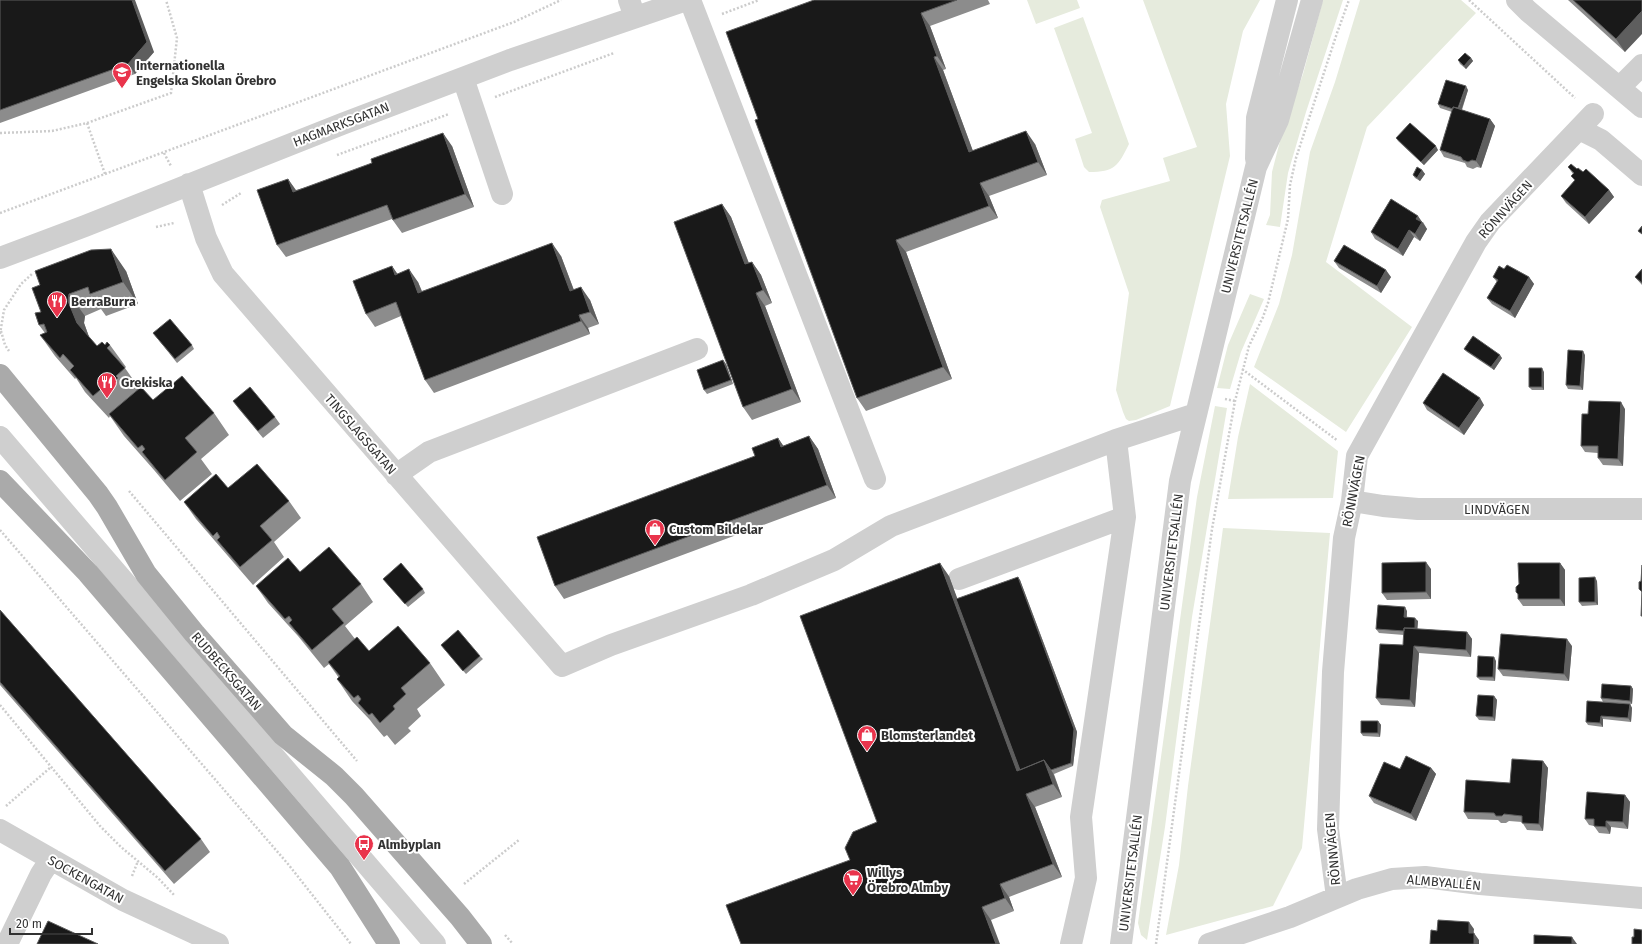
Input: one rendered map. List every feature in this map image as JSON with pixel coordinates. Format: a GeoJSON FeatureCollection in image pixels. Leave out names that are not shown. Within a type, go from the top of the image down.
{"type":"FeatureCollection","features":[{"type":"Feature","properties":{"kind":"main road","name":"RUDBECKSGATAN"},"geometry":{"type":"LineString","coordinates":[[0,375],[98,494],[146,574],[194,633],[283,735],[334,776],[354,796],[482,944]]}},
{"type":"Feature","properties":{"kind":"main road"},"geometry":{"type":"LineString","coordinates":[[0,481],[88,573],[340,867],[389,944]]}},
{"type":"Feature","properties":{"kind":"street","name":"HAGMARKSGATAN"},"geometry":{"type":"LineString","coordinates":[[0,258],[510,60],[632,8],[686,0]]}},
{"type":"Feature","properties":{"kind":"street"},"geometry":{"type":"LineString","coordinates":[[690,0],[875,479]]}},
{"type":"Feature","properties":{"kind":"street","name":"UNIVERSITETSALLÉN"},"geometry":{"type":"LineString","coordinates":[[1256,166],[1257,118],[1287,0]]}},
{"type":"Feature","properties":{"kind":"street","name":"UNIVERSITETSALLÉN"},"geometry":{"type":"LineString","coordinates":[[1121,944],[1180,481],[1256,166],[1278,120],[1312,0]]}},
{"type":"Feature","properties":{"kind":"street"},"geometry":{"type":"LineString","coordinates":[[1517,0],[1528,11],[1642,107]]}},
{"type":"Feature","properties":{"kind":"street"},"geometry":{"type":"LineString","coordinates":[[1620,87],[1642,65]]}},
{"type":"Feature","properties":{"kind":"street"},"geometry":{"type":"LineString","coordinates":[[463,78],[502,194]]}},
{"type":"Feature","properties":{"kind":"street"},"geometry":{"type":"LineString","coordinates":[[1586,122],[1601,140],[1642,175]]}},
{"type":"Feature","properties":{"kind":"street","name":"RÖNNVÄGEN"},"geometry":{"type":"LineString","coordinates":[[1337,897],[1328,829],[1332,688],[1344,538],[1352,501],[1357,456],[1476,242],[1490,222],[1586,122]]}},
{"type":"Feature","properties":{"kind":"street","name":"TINGSLAGSGATAN"},"geometry":{"type":"LineString","coordinates":[[189,184],[206,238],[223,274],[562,666],[611,645],[751,595],[834,560],[891,526],[1116,440]]}},
{"type":"Feature","properties":{"kind":"street"},"geometry":{"type":"LineString","coordinates":[[396,475],[429,452],[697,349]]}},
{"type":"Feature","properties":{"kind":"street"},"geometry":{"type":"LineString","coordinates":[[1071,944],[1086,878],[1081,817],[1125,517],[1116,440],[1196,414]]}},
{"type":"Feature","properties":{"kind":"street"},"geometry":{"type":"LineString","coordinates":[[0,437],[435,944]]}},
{"type":"Feature","properties":{"kind":"street","name":"LINDVÄGEN"},"geometry":{"type":"LineString","coordinates":[[1352,501],[1383,506],[1418,509],[1642,510]]}},
{"type":"Feature","properties":{"kind":"street"},"geometry":{"type":"LineString","coordinates":[[959,579],[1125,517]]}},
{"type":"Feature","properties":{"kind":"street","name":"SOCKENGATAN"},"geometry":{"type":"LineString","coordinates":[[0,830],[123,900],[218,944]]}},
{"type":"Feature","properties":{"kind":"street"},"geometry":{"type":"LineString","coordinates":[[8,944],[41,874],[52,859]]}},
{"type":"Feature","properties":{"kind":"street","name":"ALMBYALLÉN"},"geometry":{"type":"LineString","coordinates":[[1209,944],[1290,917],[1337,897],[1392,878],[1425,877],[1480,884],[1642,898]]}},
{"type":"Feature","properties":{"kind":"path"},"geometry":{"type":"LineString","coordinates":[[0,133],[52,131],[87,123],[171,93],[177,38],[166,0]]}},
{"type":"Feature","properties":{"kind":"path"},"geometry":{"type":"LineString","coordinates":[[0,213],[514,22],[561,0]]}},
{"type":"Feature","properties":{"kind":"path"},"geometry":{"type":"LineString","coordinates":[[698,22],[759,0]]}},
{"type":"Feature","properties":{"kind":"path"},"geometry":{"type":"LineString","coordinates":[[1156,944],[1212,529],[1235,401],[1249,346],[1268,303],[1288,219],[1290,185],[1296,158],[1349,0]]}},
{"type":"Feature","properties":{"kind":"path"},"geometry":{"type":"LineString","coordinates":[[1469,0],[1586,122]]}},
{"type":"Feature","properties":{"kind":"path"},"geometry":{"type":"LineString","coordinates":[[331,158],[618,52]]}},
{"type":"Feature","properties":{"kind":"path"},"geometry":{"type":"LineString","coordinates":[[87,123],[105,174]]}},
{"type":"Feature","properties":{"kind":"path"},"geometry":{"type":"LineString","coordinates":[[153,227],[171,224],[228,202],[243,191]]}},
{"type":"Feature","properties":{"kind":"path"},"geometry":{"type":"LineString","coordinates":[[13,357],[4,345],[0,331],[4,310],[21,284],[33,274]]}},
{"type":"Feature","properties":{"kind":"path"},"geometry":{"type":"LineString","coordinates":[[1242,369],[1357,456]]}},
{"type":"Feature","properties":{"kind":"path"},"geometry":{"type":"LineString","coordinates":[[127,489],[361,765]]}},
{"type":"Feature","properties":{"kind":"path"},"geometry":{"type":"LineString","coordinates":[[0,530],[288,864],[351,944]]}},
{"type":"Feature","properties":{"kind":"path"},"geometry":{"type":"LineString","coordinates":[[0,705],[100,826],[121,847],[173,892],[179,907],[179,915],[176,924]]}},
{"type":"Feature","properties":{"kind":"path"},"geometry":{"type":"LineString","coordinates":[[6,806],[51,767]]}},
{"type":"Feature","properties":{"kind":"path"},"geometry":{"type":"LineString","coordinates":[[464,884],[520,839]]}},
{"type":"Feature","properties":{"kind":"path"},"geometry":{"type":"LineString","coordinates":[[459,878],[468,889]]}},
{"type":"Feature","properties":{"kind":"path"},"geometry":{"type":"LineString","coordinates":[[503,932],[512,944]]}},
{"type":"Feature","properties":{"kind":"shaded area"},"geometry":{"type":"Polygon","coordinates":[[[1027,0],[1077,0],[1080,8],[1036,24],[1027,0]]]}},
{"type":"Feature","properties":{"kind":"shaded area"},"geometry":{"type":"Polygon","coordinates":[[[1143,0],[1260,0],[1243,31],[1226,104],[1230,156],[1170,406],[1136,420],[1129,421],[1126,419],[1123,412],[1116,390],[1129,293],[1100,207],[1102,200],[1170,181],[1163,158],[1197,147],[1143,0]]]}},
{"type":"Feature","properties":{"kind":"shaded area"},"geometry":{"type":"Polygon","coordinates":[[[1323,0],[1343,0],[1306,112],[1288,173],[1280,227],[1266,225],[1270,215],[1272,172],[1280,141],[1303,74],[1323,0]]]}},
{"type":"Feature","properties":{"kind":"shaded area"},"geometry":{"type":"Polygon","coordinates":[[[1360,0],[1461,0],[1476,13],[1367,127],[1326,262],[1412,327],[1346,432],[1254,367],[1279,304],[1292,255],[1310,152],[1335,82],[1360,0]]]}},
{"type":"Feature","properties":{"kind":"shaded area"},"geometry":{"type":"Polygon","coordinates":[[[1083,17],[1129,144],[1122,158],[1115,166],[1105,171],[1098,172],[1089,172],[1084,167],[1075,139],[1092,133],[1054,28],[1083,17]]]}},
{"type":"Feature","properties":{"kind":"shaded area"},"geometry":{"type":"Polygon","coordinates":[[[1250,294],[1264,299],[1241,352],[1230,389],[1217,388],[1228,345],[1250,294]]]}},
{"type":"Feature","properties":{"kind":"shaded area"},"geometry":{"type":"Polygon","coordinates":[[[1250,384],[1338,451],[1333,498],[1228,499],[1238,437],[1250,384]]]}},
{"type":"Feature","properties":{"kind":"shaded area"},"geometry":{"type":"Polygon","coordinates":[[[1215,406],[1227,408],[1192,617],[1165,827],[1147,940],[1141,935],[1138,923],[1197,497],[1215,406]]]}},
{"type":"Feature","properties":{"kind":"shaded area"},"geometry":{"type":"Polygon","coordinates":[[[1223,528],[1330,533],[1302,848],[1273,906],[1166,935],[1179,865],[1188,786],[1223,528]]]}},
{"type":"Feature","properties":{"kind":"building"},"geometry":{"type":"Polygon","coordinates":[[[0,0],[132,0],[147,42],[128,64],[0,110],[0,0]]]}},
{"type":"Feature","properties":{"kind":"building"},"geometry":{"type":"Polygon","coordinates":[[[814,0],[957,0],[921,13],[937,56],[934,57],[969,152],[1026,131],[1038,162],[980,183],[989,206],[896,240],[943,367],[857,398],[755,120],[758,119],[726,32],[814,0]]]}},
{"type":"Feature","properties":{"kind":"building"},"geometry":{"type":"Polygon","coordinates":[[[1573,0],[1642,0],[1642,11],[1616,39],[1573,0]]]}},
{"type":"Feature","properties":{"kind":"building"},"geometry":{"type":"Polygon","coordinates":[[[1465,53],[1471,58],[1464,66],[1458,60],[1465,53]]]}},
{"type":"Feature","properties":{"kind":"building"},"geometry":{"type":"Polygon","coordinates":[[[1446,80],[1466,86],[1458,108],[1453,107],[1453,109],[1438,104],[1446,80]]]}},
{"type":"Feature","properties":{"kind":"building"},"geometry":{"type":"Polygon","coordinates":[[[1453,107],[1490,119],[1476,161],[1472,160],[1468,162],[1463,160],[1461,157],[1440,150],[1453,107]]]}},
{"type":"Feature","properties":{"kind":"building"},"geometry":{"type":"Polygon","coordinates":[[[1410,123],[1436,146],[1421,162],[1396,138],[1410,123]]]}},
{"type":"Feature","properties":{"kind":"building"},"geometry":{"type":"Polygon","coordinates":[[[443,133],[465,194],[393,220],[387,205],[277,245],[257,190],[288,179],[293,192],[372,163],[371,159],[443,133]]]}},
{"type":"Feature","properties":{"kind":"building"},"geometry":{"type":"Polygon","coordinates":[[[1571,164],[1583,172],[1586,169],[1609,190],[1585,217],[1561,196],[1575,180],[1571,176],[1574,173],[1568,167],[1571,164]]]}},
{"type":"Feature","properties":{"kind":"building"},"geometry":{"type":"Polygon","coordinates":[[[1417,167],[1422,170],[1417,178],[1413,175],[1417,167]]]}},
{"type":"Feature","properties":{"kind":"building"},"geometry":{"type":"Polygon","coordinates":[[[1391,199],[1418,216],[1416,219],[1422,222],[1415,234],[1409,230],[1398,249],[1371,232],[1391,199]]]}},
{"type":"Feature","properties":{"kind":"building"},"geometry":{"type":"Polygon","coordinates":[[[722,204],[745,264],[752,262],[763,290],[756,293],[792,389],[743,407],[674,222],[722,204]]]}},
{"type":"Feature","properties":{"kind":"building"},"geometry":{"type":"Polygon","coordinates":[[[1642,226],[1642,234],[1638,231],[1642,226]]]}},
{"type":"Feature","properties":{"kind":"building"},"geometry":{"type":"Polygon","coordinates":[[[552,243],[570,291],[581,287],[590,312],[579,315],[581,321],[425,380],[396,302],[366,314],[353,281],[392,266],[395,275],[409,269],[418,293],[552,243]]]}},
{"type":"Feature","properties":{"kind":"building"},"geometry":{"type":"Polygon","coordinates":[[[1344,245],[1386,270],[1377,286],[1334,261],[1344,245]]]}},
{"type":"Feature","properties":{"kind":"building"},"geometry":{"type":"Polygon","coordinates":[[[111,249],[123,282],[90,294],[88,287],[69,294],[68,301],[77,323],[97,346],[102,342],[105,345],[107,342],[110,345],[107,348],[125,368],[116,376],[118,378],[115,381],[113,379],[93,396],[70,370],[74,366],[63,354],[60,358],[40,335],[47,332],[44,324],[39,325],[35,313],[41,312],[32,288],[40,285],[35,271],[91,250],[111,249]]]}},
{"type":"Feature","properties":{"kind":"building"},"geometry":{"type":"Polygon","coordinates":[[[1507,265],[1529,277],[1510,311],[1487,298],[1498,280],[1493,277],[1499,266],[1504,269],[1507,265]]]}},
{"type":"Feature","properties":{"kind":"building"},"geometry":{"type":"Polygon","coordinates":[[[1642,269],[1642,283],[1635,277],[1642,269]]]}},
{"type":"Feature","properties":{"kind":"building"},"geometry":{"type":"Polygon","coordinates":[[[170,319],[192,345],[175,359],[153,333],[170,319]]]}},
{"type":"Feature","properties":{"kind":"building"},"geometry":{"type":"Polygon","coordinates":[[[1473,336],[1500,355],[1491,367],[1464,349],[1473,336]]]}},
{"type":"Feature","properties":{"kind":"building"},"geometry":{"type":"Polygon","coordinates":[[[1568,350],[1583,351],[1580,386],[1566,385],[1568,350]]]}},
{"type":"Feature","properties":{"kind":"building"},"geometry":{"type":"Polygon","coordinates":[[[723,360],[731,380],[704,390],[697,370],[723,360]]]}},
{"type":"Feature","properties":{"kind":"building"},"geometry":{"type":"Polygon","coordinates":[[[1529,368],[1542,368],[1542,387],[1529,387],[1529,368]]]}},
{"type":"Feature","properties":{"kind":"building"},"geometry":{"type":"Polygon","coordinates":[[[1443,373],[1480,398],[1459,428],[1423,403],[1443,373]]]}},
{"type":"Feature","properties":{"kind":"building"},"geometry":{"type":"Polygon","coordinates":[[[182,376],[214,413],[185,438],[197,452],[165,480],[142,452],[145,449],[142,445],[138,448],[109,414],[141,387],[153,400],[182,376]]]}},
{"type":"Feature","properties":{"kind":"building"},"geometry":{"type":"Polygon","coordinates":[[[250,387],[275,417],[258,431],[233,401],[250,387]]]}},
{"type":"Feature","properties":{"kind":"building"},"geometry":{"type":"Polygon","coordinates":[[[1589,401],[1621,402],[1618,459],[1598,458],[1598,446],[1581,446],[1582,414],[1588,414],[1589,401]]]}},
{"type":"Feature","properties":{"kind":"building"},"geometry":{"type":"Polygon","coordinates":[[[809,436],[827,485],[555,586],[537,537],[755,456],[752,448],[778,438],[781,447],[809,436]]]}},
{"type":"Feature","properties":{"kind":"building"},"geometry":{"type":"Polygon","coordinates":[[[257,464],[289,501],[260,526],[272,540],[240,567],[217,540],[220,537],[217,532],[213,536],[184,502],[216,474],[228,488],[257,464]]]}},
{"type":"Feature","properties":{"kind":"building"},"geometry":{"type":"Polygon","coordinates":[[[329,547],[361,584],[332,609],[344,623],[312,650],[289,623],[292,620],[289,616],[285,619],[256,586],[288,558],[300,572],[329,547]]]}},
{"type":"Feature","properties":{"kind":"building"},"geometry":{"type":"Polygon","coordinates":[[[1426,562],[1426,592],[1382,593],[1382,563],[1426,562]]]}},
{"type":"Feature","properties":{"kind":"building"},"geometry":{"type":"Polygon","coordinates":[[[401,563],[423,589],[405,604],[383,579],[401,563]]]}},
{"type":"Feature","properties":{"kind":"building"},"geometry":{"type":"Polygon","coordinates":[[[940,563],[1017,771],[1044,760],[1053,784],[1026,794],[1053,864],[1000,884],[1005,898],[982,907],[996,944],[741,944],[726,905],[850,860],[845,848],[853,832],[877,822],[800,616],[940,563]]]}},
{"type":"Feature","properties":{"kind":"building"},"geometry":{"type":"Polygon","coordinates":[[[1518,563],[1560,563],[1560,599],[1518,599],[1516,587],[1519,584],[1518,563]]]}},
{"type":"Feature","properties":{"kind":"building"},"geometry":{"type":"Polygon","coordinates":[[[1642,565],[1642,592],[1639,589],[1639,582],[1641,581],[1642,565]]]}},
{"type":"Feature","properties":{"kind":"building"},"geometry":{"type":"Polygon","coordinates":[[[1018,577],[1074,729],[1071,763],[1051,770],[1044,760],[1020,770],[956,599],[1018,577]]]}},
{"type":"Feature","properties":{"kind":"building"},"geometry":{"type":"Polygon","coordinates":[[[1595,577],[1595,602],[1579,602],[1579,578],[1595,577]]]}},
{"type":"Feature","properties":{"kind":"building"},"geometry":{"type":"Polygon","coordinates":[[[1642,592],[1642,616],[1641,616],[1642,592]]]}},
{"type":"Feature","properties":{"kind":"building"},"geometry":{"type":"Polygon","coordinates":[[[1378,605],[1405,607],[1404,617],[1415,618],[1415,628],[1404,628],[1404,631],[1376,629],[1378,605]]]}},
{"type":"Feature","properties":{"kind":"building"},"geometry":{"type":"Polygon","coordinates":[[[0,610],[201,839],[165,871],[0,682],[0,610]]]}},
{"type":"Feature","properties":{"kind":"building"},"geometry":{"type":"Polygon","coordinates":[[[398,626],[430,663],[401,688],[406,694],[393,706],[395,709],[380,723],[372,713],[369,715],[358,703],[361,699],[358,695],[354,698],[337,679],[340,676],[328,662],[357,637],[369,651],[398,626]]]}},
{"type":"Feature","properties":{"kind":"building"},"geometry":{"type":"Polygon","coordinates":[[[1404,628],[1467,632],[1466,650],[1414,646],[1410,700],[1376,698],[1380,644],[1403,645],[1404,628]]]}},
{"type":"Feature","properties":{"kind":"building"},"geometry":{"type":"Polygon","coordinates":[[[458,630],[480,656],[463,671],[441,645],[458,630]]]}},
{"type":"Feature","properties":{"kind":"building"},"geometry":{"type":"Polygon","coordinates":[[[1501,634],[1567,639],[1564,674],[1498,669],[1501,634]]]}},
{"type":"Feature","properties":{"kind":"building"},"geometry":{"type":"Polygon","coordinates":[[[1478,656],[1494,657],[1493,677],[1477,677],[1478,656]]]}},
{"type":"Feature","properties":{"kind":"building"},"geometry":{"type":"Polygon","coordinates":[[[1602,684],[1631,686],[1630,701],[1601,698],[1602,684]]]}},
{"type":"Feature","properties":{"kind":"building"},"geometry":{"type":"Polygon","coordinates":[[[1478,695],[1494,696],[1493,717],[1476,716],[1478,695]]]}},
{"type":"Feature","properties":{"kind":"building"},"geometry":{"type":"Polygon","coordinates":[[[1587,701],[1630,704],[1628,718],[1601,716],[1600,723],[1586,722],[1587,701]]]}},
{"type":"Feature","properties":{"kind":"building"},"geometry":{"type":"Polygon","coordinates":[[[1361,721],[1378,721],[1378,733],[1361,733],[1361,721]]]}},
{"type":"Feature","properties":{"kind":"building"},"geometry":{"type":"Polygon","coordinates":[[[1406,756],[1431,768],[1411,814],[1369,796],[1384,762],[1400,769],[1406,756]]]}},
{"type":"Feature","properties":{"kind":"building"},"geometry":{"type":"Polygon","coordinates":[[[1512,759],[1543,761],[1539,824],[1522,823],[1522,816],[1504,814],[1502,816],[1496,816],[1494,813],[1464,812],[1466,780],[1510,783],[1512,759]]]}},
{"type":"Feature","properties":{"kind":"building"},"geometry":{"type":"Polygon","coordinates":[[[1587,792],[1625,795],[1623,822],[1606,821],[1606,827],[1594,826],[1594,819],[1585,819],[1587,792]]]}},
{"type":"Feature","properties":{"kind":"building"},"geometry":{"type":"Polygon","coordinates":[[[1438,920],[1469,922],[1469,933],[1474,933],[1474,944],[1430,944],[1431,930],[1437,931],[1438,920]]]}},
{"type":"Feature","properties":{"kind":"building"},"geometry":{"type":"Polygon","coordinates":[[[48,921],[98,944],[37,944],[48,921]]]}},
{"type":"Feature","properties":{"kind":"building"},"geometry":{"type":"Polygon","coordinates":[[[1634,929],[1642,930],[1642,944],[1632,944],[1634,929]]]}},
{"type":"Feature","properties":{"kind":"building"},"geometry":{"type":"Polygon","coordinates":[[[1534,935],[1572,937],[1572,944],[1534,944],[1534,935]]]}},
{"type":"Feature","properties":{"kind":"place","name":"Internationella Engelska Skolan Örebro"},"geometry":{"type":"Point","coordinates":[122,89]}},
{"type":"Feature","properties":{"kind":"place","name":"BerraBurra"},"geometry":{"type":"Point","coordinates":[57,318]}},
{"type":"Feature","properties":{"kind":"place","name":"Grekiska"},"geometry":{"type":"Point","coordinates":[107,399]}},
{"type":"Feature","properties":{"kind":"place","name":"Custom Bildelar"},"geometry":{"type":"Point","coordinates":[655,546]}},
{"type":"Feature","properties":{"kind":"place","name":"Blomsterlandet"},"geometry":{"type":"Point","coordinates":[867,752]}},
{"type":"Feature","properties":{"kind":"place","name":"Almbyplan"},"geometry":{"type":"Point","coordinates":[364,861]}},
{"type":"Feature","properties":{"kind":"place","name":"Willys Örebro Almby"},"geometry":{"type":"Point","coordinates":[853,896]}}]}
